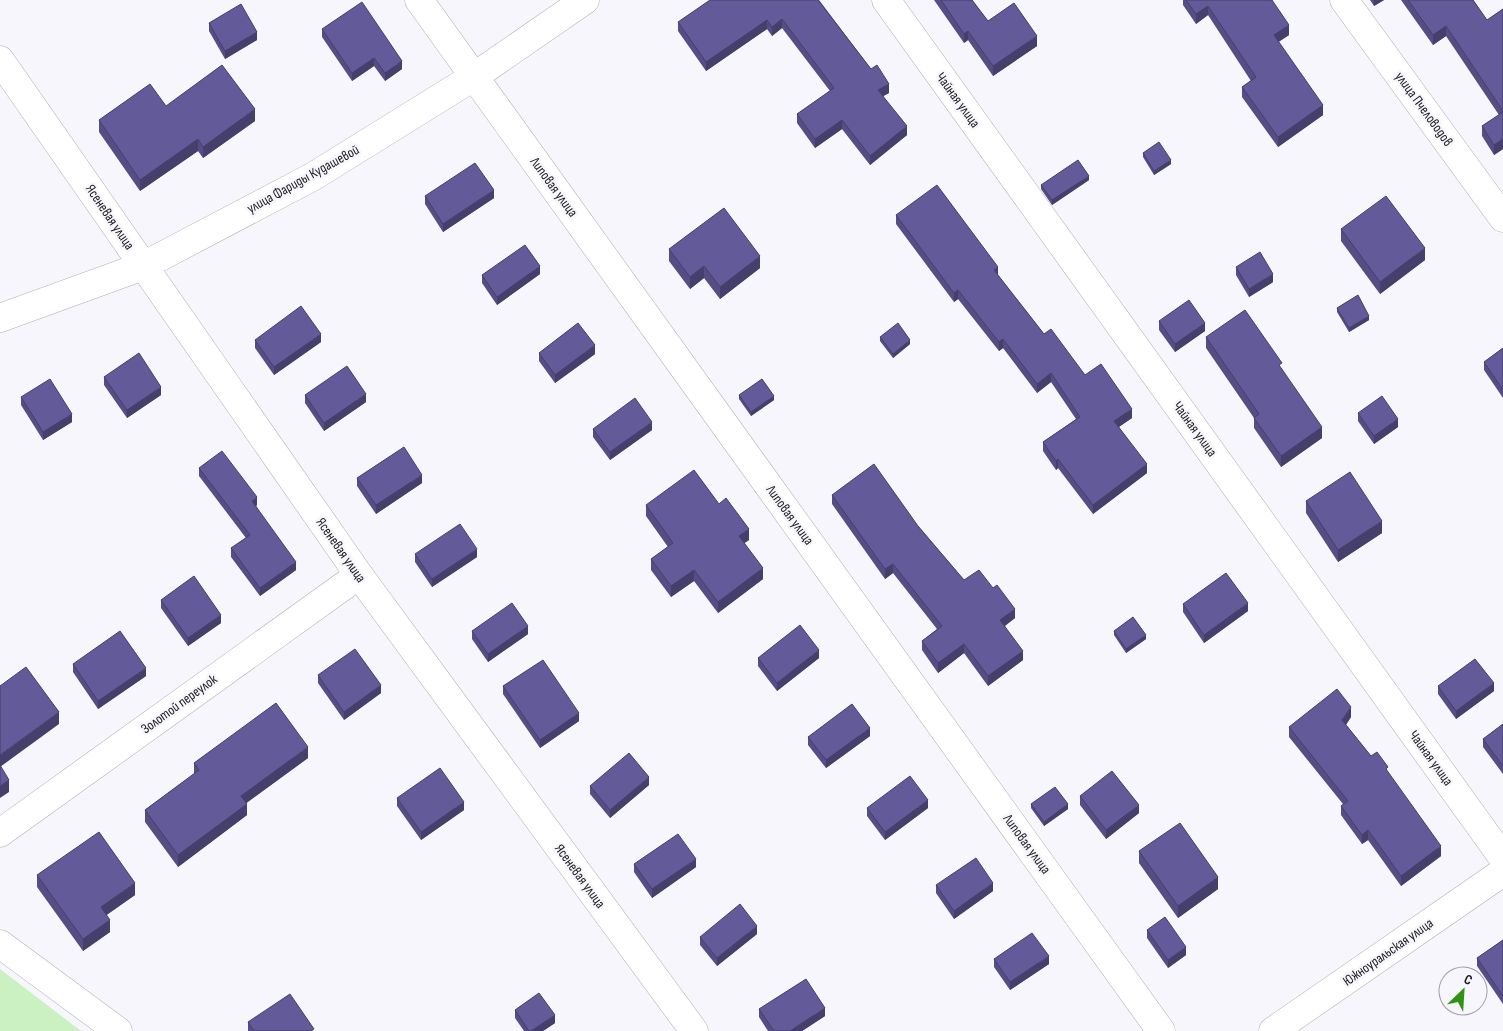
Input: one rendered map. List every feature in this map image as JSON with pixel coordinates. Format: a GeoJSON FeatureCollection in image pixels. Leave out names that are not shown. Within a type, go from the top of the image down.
{"type":"FeatureCollection","features":[{"type":"Feature","properties":{"kind":"street","name":"Липовая улица"},"geometry":{"type":"LineString","coordinates":[[419,0],[1161,1031]]}},
{"type":"Feature","properties":{"kind":"street","name":"улица Фариды Кудашевой"},"geometry":{"type":"LineString","coordinates":[[0,318],[143,266],[314,176],[474,76],[585,0]]}},
{"type":"Feature","properties":{"kind":"street","name":"Чайная улица"},"geometry":{"type":"LineString","coordinates":[[886,0],[1503,858]]}},
{"type":"Feature","properties":{"kind":"street","name":"улица Пчеловодов"},"geometry":{"type":"LineString","coordinates":[[1344,0],[1503,218]]}},
{"type":"Feature","properties":{"kind":"street","name":"Ясеневая улица"},"geometry":{"type":"LineString","coordinates":[[0,60],[359,575],[694,1031]]}},
{"type":"Feature","properties":{"kind":"street","name":"Золотой переулок"},"geometry":{"type":"LineString","coordinates":[[0,833],[359,575]]}},
{"type":"Feature","properties":{"kind":"street","name":"Южноуральская улица"},"geometry":{"type":"LineString","coordinates":[[1273,1031],[1503,872]]}},
{"type":"Feature","properties":{"kind":"street"},"geometry":{"type":"LineString","coordinates":[[0,944],[118,1031]]}},
{"type":"Feature","properties":{"kind":"green space"},"geometry":{"type":"Polygon","coordinates":[[[0,969],[81,1031],[0,1031],[0,969]]]}},
{"type":"Feature","properties":{"kind":"building"},"geometry":{"type":"Polygon","coordinates":[[[710,0],[818,0],[871,69],[877,65],[889,84],[878,90],[907,126],[870,156],[842,120],[815,139],[797,114],[834,88],[782,19],[772,27],[767,20],[706,62],[678,22],[710,0]]]}},
{"type":"Feature","properties":{"kind":"building"},"geometry":{"type":"Polygon","coordinates":[[[941,0],[972,0],[988,21],[1014,3],[1037,36],[993,66],[968,31],[964,34],[941,0]]]}},
{"type":"Feature","properties":{"kind":"building"},"geometry":{"type":"Polygon","coordinates":[[[1186,0],[1272,0],[1289,25],[1274,35],[1323,105],[1278,137],[1242,87],[1256,77],[1208,6],[1196,14],[1186,0]]]}},
{"type":"Feature","properties":{"kind":"building"},"geometry":{"type":"Polygon","coordinates":[[[1408,0],[1473,0],[1487,20],[1503,9],[1503,111],[1446,26],[1433,35],[1408,0]]]}},
{"type":"Feature","properties":{"kind":"building"},"geometry":{"type":"Polygon","coordinates":[[[362,2],[402,61],[385,73],[374,58],[352,73],[322,29],[362,2]]]}},
{"type":"Feature","properties":{"kind":"building"},"geometry":{"type":"Polygon","coordinates":[[[241,4],[257,32],[225,51],[209,23],[241,4]]]}},
{"type":"Feature","properties":{"kind":"building"},"geometry":{"type":"Polygon","coordinates":[[[222,65],[255,109],[203,147],[198,139],[140,180],[99,120],[150,84],[166,106],[222,65]]]}},
{"type":"Feature","properties":{"kind":"building"},"geometry":{"type":"Polygon","coordinates":[[[1503,112],[1503,139],[1494,145],[1482,126],[1503,112]]]}},
{"type":"Feature","properties":{"kind":"building"},"geometry":{"type":"Polygon","coordinates":[[[1159,142],[1171,160],[1154,171],[1143,153],[1159,142]]]}},
{"type":"Feature","properties":{"kind":"building"},"geometry":{"type":"Polygon","coordinates":[[[1078,160],[1089,176],[1052,200],[1041,185],[1078,160]]]}},
{"type":"Feature","properties":{"kind":"building"},"geometry":{"type":"Polygon","coordinates":[[[475,163],[494,190],[443,224],[425,196],[475,163]]]}},
{"type":"Feature","properties":{"kind":"building"},"geometry":{"type":"Polygon","coordinates":[[[937,185],[998,267],[994,270],[1044,334],[1051,329],[1085,375],[1101,364],[1132,409],[1114,421],[1147,464],[1093,505],[1058,459],[1056,461],[1043,442],[1080,417],[1051,373],[1037,384],[1003,339],[999,342],[958,290],[954,293],[896,215],[937,185]]]}},
{"type":"Feature","properties":{"kind":"building"},"geometry":{"type":"Polygon","coordinates":[[[1386,196],[1425,248],[1380,282],[1341,229],[1386,196]]]}},
{"type":"Feature","properties":{"kind":"building"},"geometry":{"type":"Polygon","coordinates":[[[724,208],[760,256],[720,287],[704,266],[690,277],[669,249],[724,208]]]}},
{"type":"Feature","properties":{"kind":"building"},"geometry":{"type":"Polygon","coordinates":[[[525,245],[540,266],[497,297],[482,275],[525,245]]]}},
{"type":"Feature","properties":{"kind":"building"},"geometry":{"type":"Polygon","coordinates":[[[1260,252],[1273,274],[1249,289],[1236,267],[1260,252]]]}},
{"type":"Feature","properties":{"kind":"building"},"geometry":{"type":"Polygon","coordinates":[[[1358,295],[1369,316],[1349,328],[1337,308],[1358,295]]]}},
{"type":"Feature","properties":{"kind":"building"},"geometry":{"type":"Polygon","coordinates":[[[1189,300],[1205,323],[1175,344],[1159,321],[1189,300]]]}},
{"type":"Feature","properties":{"kind":"building"},"geometry":{"type":"Polygon","coordinates":[[[301,306],[321,334],[274,367],[255,340],[301,306]]]}},
{"type":"Feature","properties":{"kind":"building"},"geometry":{"type":"Polygon","coordinates":[[[1245,310],[1282,363],[1279,365],[1322,427],[1281,456],[1254,418],[1259,414],[1206,337],[1245,310]]]}},
{"type":"Feature","properties":{"kind":"building"},"geometry":{"type":"Polygon","coordinates":[[[578,323],[595,345],[555,375],[539,353],[578,323]]]}},
{"type":"Feature","properties":{"kind":"building"},"geometry":{"type":"Polygon","coordinates":[[[898,323],[910,340],[893,354],[880,337],[898,323]]]}},
{"type":"Feature","properties":{"kind":"building"},"geometry":{"type":"Polygon","coordinates":[[[1503,348],[1503,390],[1484,362],[1503,348]]]}},
{"type":"Feature","properties":{"kind":"building"},"geometry":{"type":"Polygon","coordinates":[[[139,353],[161,387],[127,410],[104,377],[139,353]]]}},
{"type":"Feature","properties":{"kind":"building"},"geometry":{"type":"Polygon","coordinates":[[[347,366],[366,394],[324,423],[305,395],[347,366]]]}},
{"type":"Feature","properties":{"kind":"building"},"geometry":{"type":"Polygon","coordinates":[[[50,379],[72,414],[43,432],[21,397],[50,379]]]}},
{"type":"Feature","properties":{"kind":"building"},"geometry":{"type":"Polygon","coordinates":[[[762,379],[774,396],[751,412],[739,395],[762,379]]]}},
{"type":"Feature","properties":{"kind":"building"},"geometry":{"type":"Polygon","coordinates":[[[1382,396],[1398,419],[1374,436],[1358,413],[1382,396]]]}},
{"type":"Feature","properties":{"kind":"building"},"geometry":{"type":"Polygon","coordinates":[[[635,398],[652,422],[610,452],[593,429],[635,398]]]}},
{"type":"Feature","properties":{"kind":"building"},"geometry":{"type":"Polygon","coordinates":[[[404,447],[422,475],[376,505],[357,478],[404,447]]]}},
{"type":"Feature","properties":{"kind":"building"},"geometry":{"type":"Polygon","coordinates":[[[222,451],[257,497],[252,501],[296,562],[260,588],[231,548],[250,535],[199,468],[222,451]]]}},
{"type":"Feature","properties":{"kind":"building"},"geometry":{"type":"Polygon","coordinates":[[[874,464],[918,526],[964,580],[979,570],[993,588],[997,585],[1015,609],[1000,620],[1023,651],[988,676],[964,644],[938,663],[922,641],[942,626],[893,564],[885,569],[832,495],[874,464]]]}},
{"type":"Feature","properties":{"kind":"building"},"geometry":{"type":"Polygon","coordinates":[[[694,470],[719,504],[726,498],[749,529],[739,536],[763,568],[718,602],[694,570],[671,586],[651,559],[673,543],[646,505],[694,470]]]}},
{"type":"Feature","properties":{"kind":"building"},"geometry":{"type":"Polygon","coordinates":[[[1350,472],[1382,521],[1338,550],[1306,501],[1350,472]]]}},
{"type":"Feature","properties":{"kind":"building"},"geometry":{"type":"Polygon","coordinates":[[[460,524],[477,549],[432,579],[415,554],[460,524]]]}},
{"type":"Feature","properties":{"kind":"building"},"geometry":{"type":"Polygon","coordinates":[[[1226,573],[1248,603],[1204,635],[1183,604],[1226,573]]]}},
{"type":"Feature","properties":{"kind":"building"},"geometry":{"type":"Polygon","coordinates":[[[194,576],[221,615],[188,638],[161,600],[194,576]]]}},
{"type":"Feature","properties":{"kind":"building"},"geometry":{"type":"Polygon","coordinates":[[[512,603],[528,626],[488,654],[472,631],[512,603]]]}},
{"type":"Feature","properties":{"kind":"building"},"geometry":{"type":"Polygon","coordinates":[[[1133,617],[1146,635],[1126,649],[1114,631],[1133,617]]]}},
{"type":"Feature","properties":{"kind":"building"},"geometry":{"type":"Polygon","coordinates":[[[800,625],[819,650],[777,683],[758,658],[800,625]]]}},
{"type":"Feature","properties":{"kind":"building"},"geometry":{"type":"Polygon","coordinates":[[[120,631],[146,668],[98,701],[73,664],[120,631]]]}},
{"type":"Feature","properties":{"kind":"building"},"geometry":{"type":"Polygon","coordinates":[[[355,649],[381,685],[344,712],[318,675],[355,649]]]}},
{"type":"Feature","properties":{"kind":"building"},"geometry":{"type":"Polygon","coordinates":[[[1475,659],[1494,683],[1456,711],[1438,686],[1475,659]]]}},
{"type":"Feature","properties":{"kind":"building"},"geometry":{"type":"Polygon","coordinates":[[[543,660],[579,713],[540,740],[503,686],[543,660]]]}},
{"type":"Feature","properties":{"kind":"building"},"geometry":{"type":"Polygon","coordinates":[[[26,667],[59,712],[0,755],[0,686],[26,667]]]}},
{"type":"Feature","properties":{"kind":"building"},"geometry":{"type":"Polygon","coordinates":[[[1337,689],[1351,707],[1342,720],[1371,756],[1377,752],[1388,767],[1386,769],[1441,846],[1401,876],[1368,830],[1362,835],[1341,806],[1348,801],[1289,727],[1337,689]]]}},
{"type":"Feature","properties":{"kind":"building"},"geometry":{"type":"Polygon","coordinates":[[[276,703],[308,747],[241,796],[247,804],[178,855],[145,810],[199,770],[194,763],[276,703]]]}},
{"type":"Feature","properties":{"kind":"building"},"geometry":{"type":"Polygon","coordinates":[[[852,704],[870,728],[826,760],[808,737],[852,704]]]}},
{"type":"Feature","properties":{"kind":"building"},"geometry":{"type":"Polygon","coordinates":[[[1503,724],[1503,766],[1483,739],[1503,724]]]}},
{"type":"Feature","properties":{"kind":"building"},"geometry":{"type":"Polygon","coordinates":[[[629,753],[649,777],[610,810],[590,786],[629,753]]]}},
{"type":"Feature","properties":{"kind":"building"},"geometry":{"type":"Polygon","coordinates":[[[0,765],[9,780],[0,786],[0,765]]]}},
{"type":"Feature","properties":{"kind":"building"},"geometry":{"type":"Polygon","coordinates":[[[440,768],[464,802],[421,832],[397,798],[440,768]]]}},
{"type":"Feature","properties":{"kind":"building"},"geometry":{"type":"Polygon","coordinates":[[[1112,771],[1139,805],[1106,830],[1080,796],[1112,771]]]}},
{"type":"Feature","properties":{"kind":"building"},"geometry":{"type":"Polygon","coordinates":[[[910,776],[928,800],[885,832],[867,808],[910,776]]]}},
{"type":"Feature","properties":{"kind":"building"},"geometry":{"type":"Polygon","coordinates":[[[1055,787],[1068,804],[1044,822],[1031,804],[1055,787]]]}},
{"type":"Feature","properties":{"kind":"building"},"geometry":{"type":"Polygon","coordinates":[[[1180,823],[1218,877],[1178,906],[1139,851],[1180,823]]]}},
{"type":"Feature","properties":{"kind":"building"},"geometry":{"type":"Polygon","coordinates":[[[99,832],[135,883],[101,907],[110,920],[83,939],[37,875],[99,832]]]}},
{"type":"Feature","properties":{"kind":"building"},"geometry":{"type":"Polygon","coordinates":[[[678,834],[696,859],[652,889],[634,864],[678,834]]]}},
{"type":"Feature","properties":{"kind":"building"},"geometry":{"type":"Polygon","coordinates":[[[976,858],[993,883],[954,911],[936,885],[976,858]]]}},
{"type":"Feature","properties":{"kind":"building"},"geometry":{"type":"Polygon","coordinates":[[[740,904],[757,926],[717,958],[700,937],[740,904]]]}},
{"type":"Feature","properties":{"kind":"building"},"geometry":{"type":"Polygon","coordinates":[[[1165,917],[1186,947],[1168,960],[1147,930],[1165,917]]]}},
{"type":"Feature","properties":{"kind":"building"},"geometry":{"type":"Polygon","coordinates":[[[1032,933],[1049,956],[1010,982],[994,959],[1032,933]]]}},
{"type":"Feature","properties":{"kind":"building"},"geometry":{"type":"Polygon","coordinates":[[[1503,940],[1503,996],[1488,974],[1488,966],[1482,966],[1477,958],[1503,940]]]}},
{"type":"Feature","properties":{"kind":"building"},"geometry":{"type":"Polygon","coordinates":[[[806,979],[825,1008],[790,1031],[774,1031],[759,1009],[806,979]]]}},
{"type":"Feature","properties":{"kind":"building"},"geometry":{"type":"Polygon","coordinates":[[[539,993],[555,1015],[529,1031],[515,1010],[539,993]]]}},
{"type":"Feature","properties":{"kind":"building"},"geometry":{"type":"Polygon","coordinates":[[[290,994],[314,1029],[311,1031],[254,1031],[248,1022],[290,994]]]}}]}
